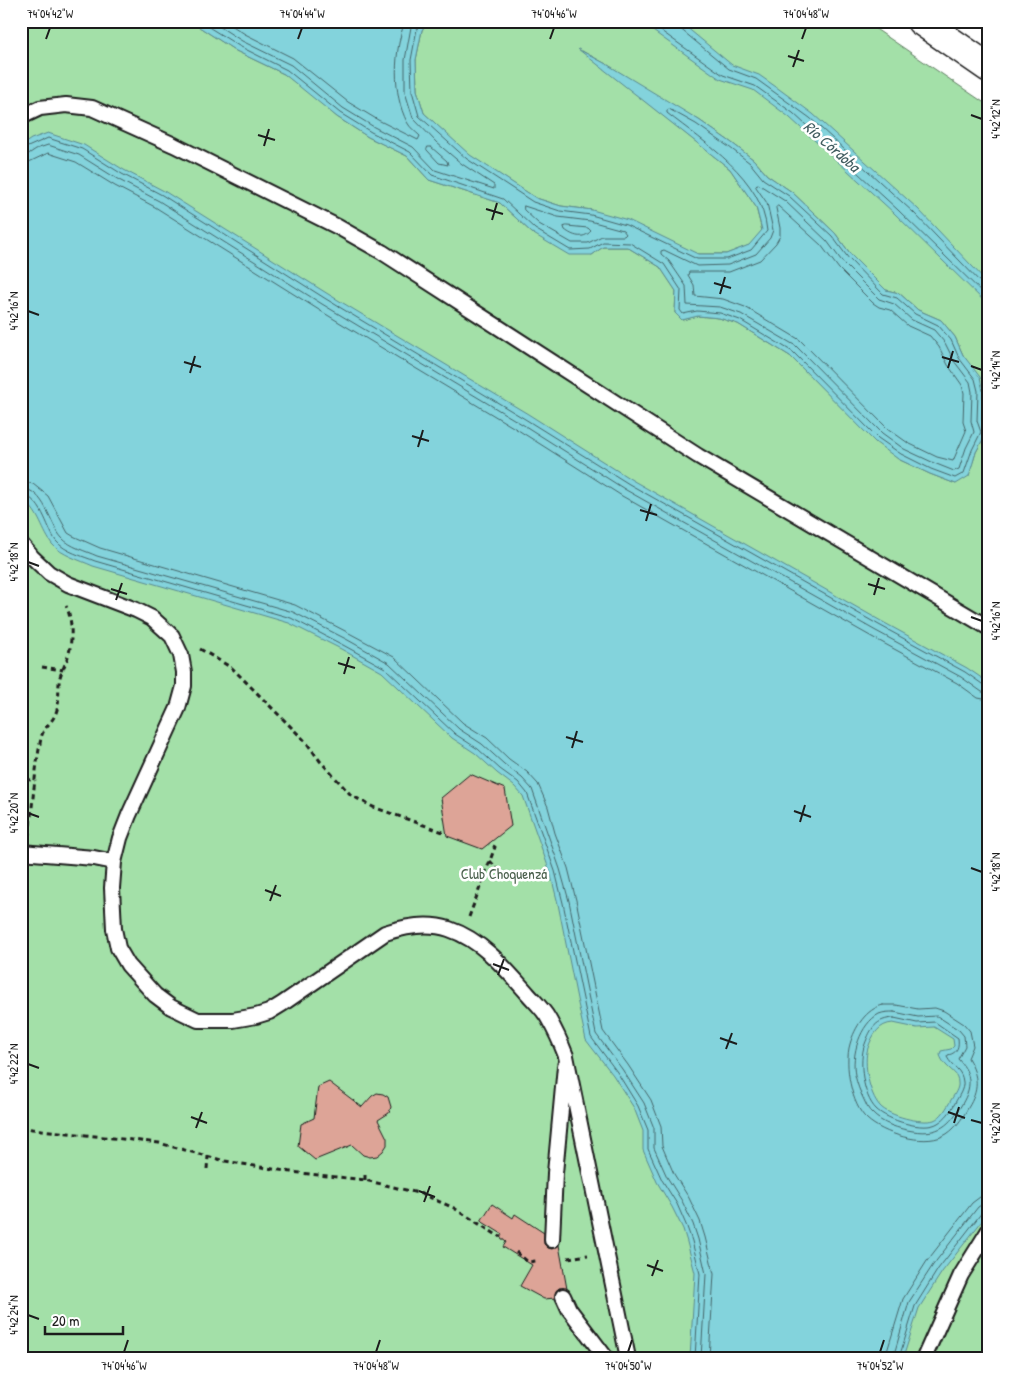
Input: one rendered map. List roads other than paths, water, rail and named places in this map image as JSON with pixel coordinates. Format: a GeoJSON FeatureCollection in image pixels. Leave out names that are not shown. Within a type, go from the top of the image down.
{"type":"FeatureCollection","features":[{"type":"Feature","properties":{"kind":"street"},"geometry":{"type":"LineString","coordinates":[[921,21],[989,68]]}},
{"type":"Feature","properties":{"kind":"lane"},"geometry":{"type":"LineString","coordinates":[[21,117],[40,108],[66,105],[92,108],[174,145],[338,227],[382,252],[698,456],[989,628]]}},
{"type":"Feature","properties":{"kind":"lane"},"geometry":{"type":"LineString","coordinates":[[21,544],[32,557],[68,584],[152,618],[172,636],[181,655],[184,686],[178,708],[129,814],[114,862],[112,888],[114,929],[118,948],[128,965],[155,994],[171,1007],[198,1020],[233,1020],[269,1012],[385,933],[400,928],[433,926],[449,929],[480,945],[508,971],[547,1016],[566,1056],[628,1358]]}},
{"type":"Feature","properties":{"kind":"lane"},"geometry":{"type":"LineString","coordinates":[[24,852],[94,858],[114,862]]}},
{"type":"Feature","properties":{"kind":"lane"},"geometry":{"type":"LineString","coordinates":[[552,1240],[555,1173],[566,1056]]}},
{"type":"Feature","properties":{"kind":"lane"},"geometry":{"type":"LineString","coordinates":[[924,1358],[961,1275],[989,1230]]}},
{"type":"Feature","properties":{"kind":"lane"},"geometry":{"type":"LineString","coordinates":[[563,1296],[570,1309],[606,1358]]}},
{"type":"Feature","properties":{"kind":"water"},"geometry":{"type":"Polygon","coordinates":[[[190,21],[428,21],[422,30],[416,60],[417,90],[424,113],[470,155],[536,198],[561,206],[592,210],[628,220],[698,254],[726,254],[749,245],[762,230],[756,207],[730,169],[578,49],[608,65],[699,120],[732,143],[754,160],[767,175],[792,192],[835,233],[852,256],[886,290],[899,293],[918,310],[941,320],[955,337],[963,355],[980,377],[983,391],[982,420],[987,432],[976,452],[969,476],[956,484],[898,459],[875,442],[790,356],[738,324],[719,318],[698,316],[682,320],[675,313],[676,291],[660,267],[627,247],[603,247],[592,255],[569,255],[532,233],[500,203],[429,180],[407,156],[368,137],[337,117],[284,74],[236,51],[190,21]]]}},
{"type":"Feature","properties":{"kind":"water","name":"Río Córdoba"},"geometry":{"type":"Polygon","coordinates":[[[639,21],[679,21],[732,65],[759,75],[813,114],[918,209],[989,284],[989,306],[894,213],[789,117],[753,90],[720,79],[639,21]]]}},
{"type":"Feature","properties":{"kind":"water"},"geometry":{"type":"Polygon","coordinates":[[[48,133],[84,145],[124,170],[164,191],[328,294],[528,414],[632,480],[967,668],[989,683],[989,1212],[942,1272],[919,1308],[903,1358],[690,1358],[695,1273],[687,1242],[683,1229],[657,1182],[643,1150],[643,1131],[634,1108],[613,1075],[586,1040],[550,872],[523,796],[475,753],[452,738],[382,672],[341,649],[289,623],[93,566],[66,554],[52,544],[36,514],[21,498],[21,146],[31,139],[48,133]],[[893,1023],[884,1025],[872,1038],[866,1062],[873,1094],[884,1110],[906,1118],[928,1121],[937,1119],[942,1114],[957,1089],[957,1077],[944,1063],[940,1055],[941,1051],[951,1049],[954,1046],[953,1039],[934,1027],[917,1028],[893,1023]]]}},
{"type":"Feature","properties":{"kind":"park label","name":"Club Choquenzá"},"geometry":{"type":"Point","coordinates":[504,874]}}]}
